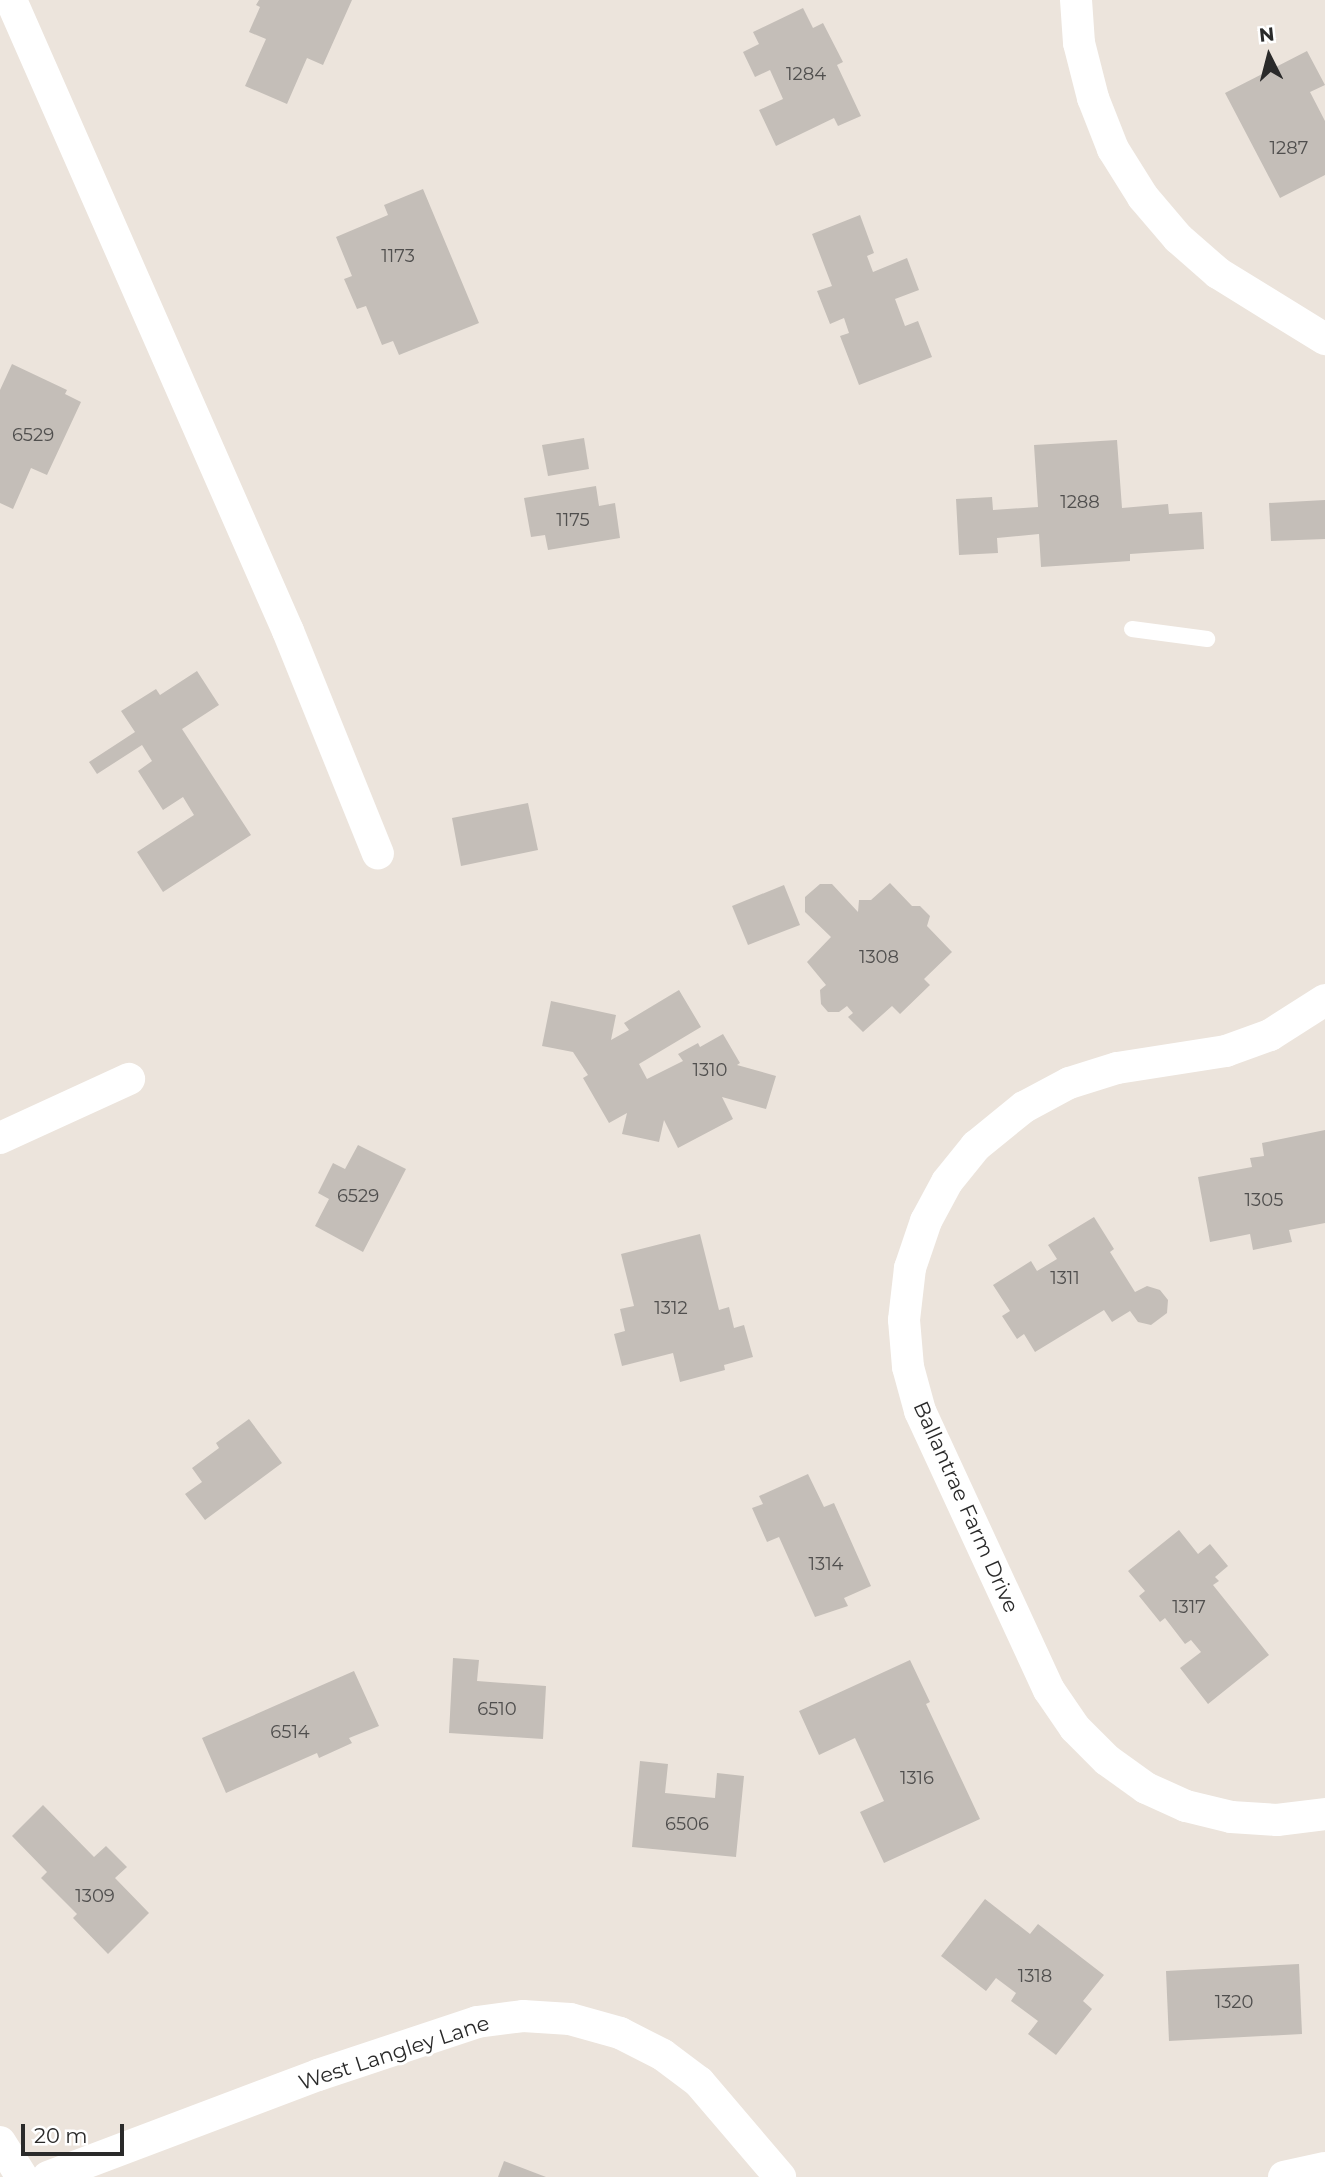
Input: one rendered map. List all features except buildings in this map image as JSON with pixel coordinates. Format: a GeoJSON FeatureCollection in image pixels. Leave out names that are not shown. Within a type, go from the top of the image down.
{"type":"FeatureCollection","features":[{"type":"Feature","properties":{"kind":"street"},"geometry":{"type":"LineString","coordinates":[[11,0],[288,631],[378,854]]}},
{"type":"Feature","properties":{"kind":"street"},"geometry":{"type":"LineString","coordinates":[[1076,0],[1079,43],[1093,98],[1113,149],[1143,197],[1178,238],[1218,273],[1304,324],[1325,340]]}},
{"type":"Feature","properties":{"kind":"street","name":"Ballantrae Farm Drive"},"geometry":{"type":"LineString","coordinates":[[1325,1000],[1270,1035],[1226,1051],[1117,1068],[1069,1083],[1015,1114],[976,1146],[947,1182],[926,1221],[910,1268],[904,1320],[908,1367],[919,1411],[1049,1690],[1075,1728],[1107,1760],[1126,1774],[1146,1788],[1186,1806],[1231,1817],[1277,1820],[1325,1814]]}},
{"type":"Feature","properties":{"kind":"street"},"geometry":{"type":"LineString","coordinates":[[0,1138],[129,1079]]}},
{"type":"Feature","properties":{"kind":"street","name":"West Langley Lane"},"geometry":{"type":"LineString","coordinates":[[48,2177],[318,2075],[477,2022],[523,2016],[570,2019],[620,2033],[663,2055],[699,2082],[780,2177]]}},
{"type":"Feature","properties":{"kind":"street"},"geometry":{"type":"LineString","coordinates":[[0,2142],[22,2177]]}},
{"type":"Feature","properties":{"kind":"street"},"geometry":{"type":"LineString","coordinates":[[1284,2177],[1325,2168]]}},
{"type":"Feature","properties":{"kind":"lane"},"geometry":{"type":"LineString","coordinates":[[1132,629],[1207,639]]}}]}
